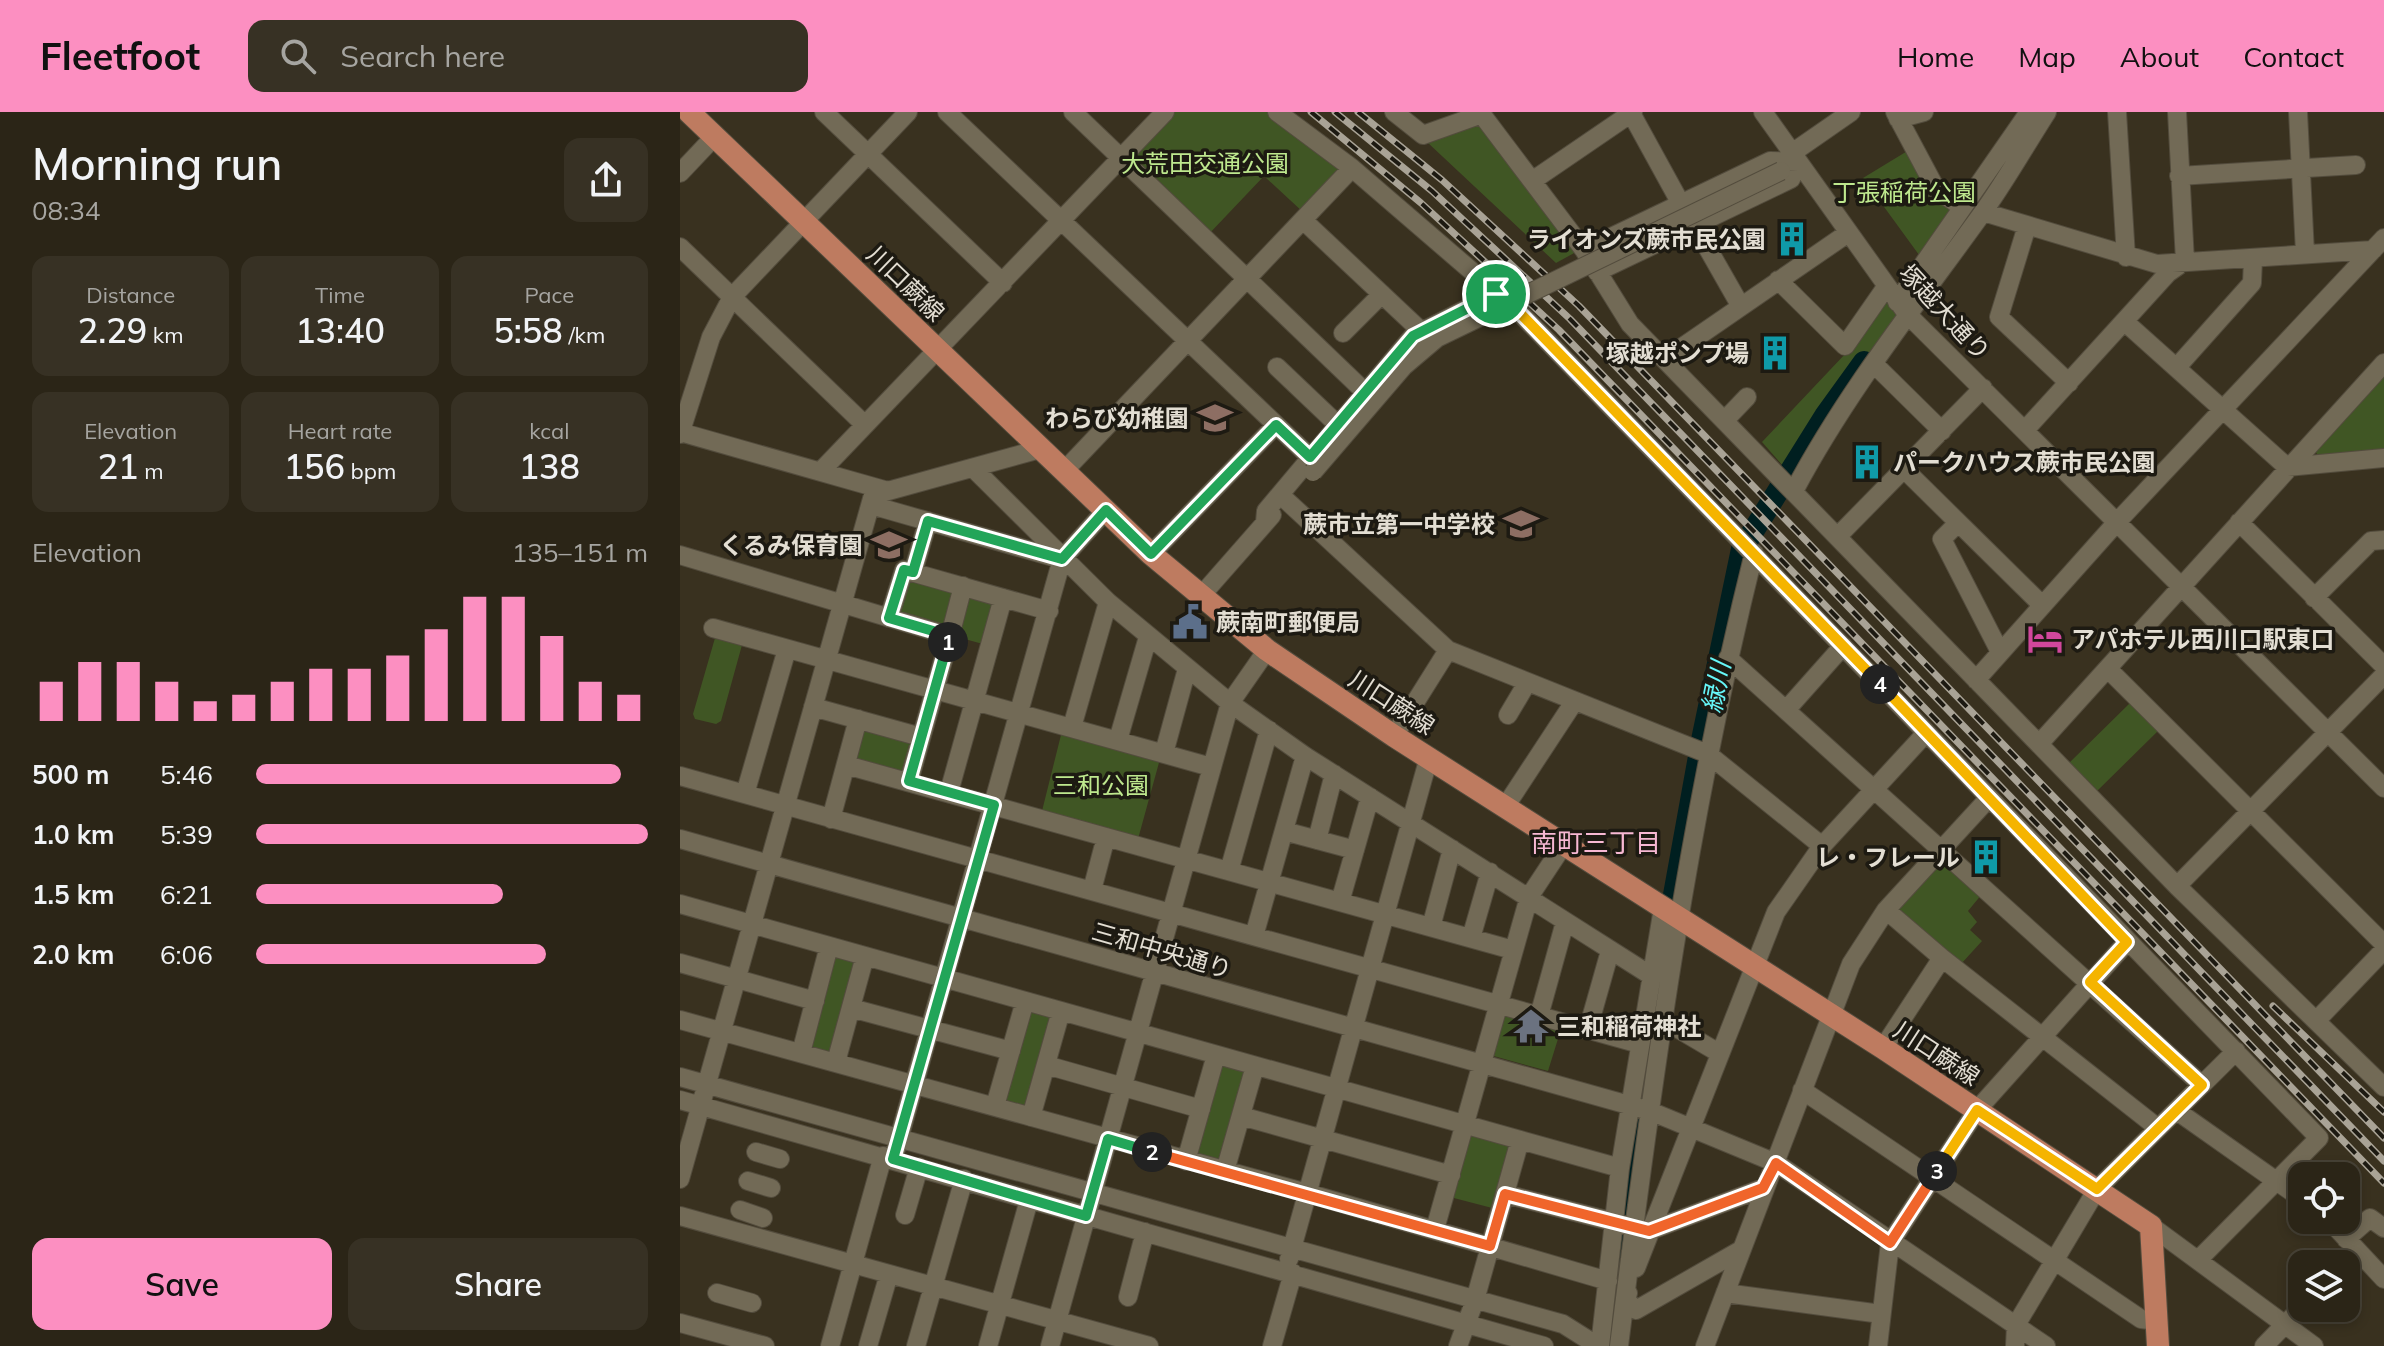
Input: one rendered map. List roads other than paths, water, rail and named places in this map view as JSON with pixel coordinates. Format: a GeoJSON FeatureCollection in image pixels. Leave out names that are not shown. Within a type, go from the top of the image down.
{"type":"FeatureCollection","features":[{"type":"Feature","properties":{"kind":"main road","name":"川口蕨線"},"geometry":{"type":"LineString","coordinates":[[689,112],[1151,554],[1267,650],[1394,736],[1883,1048],[2151,1226]]}},
{"type":"Feature","properties":{"kind":"main road"},"geometry":{"type":"LineString","coordinates":[[2151,1226],[2158,1346]]}},
{"type":"Feature","properties":{"kind":"street"},"geometry":{"type":"LineString","coordinates":[[824,112],[1003,283]]}},
{"type":"Feature","properties":{"kind":"street"},"geometry":{"type":"LineString","coordinates":[[908,112],[732,297],[686,385],[680,432],[821,471],[928,521],[1062,559]]}},
{"type":"Feature","properties":{"kind":"street"},"geometry":{"type":"LineString","coordinates":[[947,112],[1276,425],[1312,464]]}},
{"type":"Feature","properties":{"kind":"street"},"geometry":{"type":"LineString","coordinates":[[1073,112],[1364,391]]}},
{"type":"Feature","properties":{"kind":"street"},"geometry":{"type":"LineString","coordinates":[[1277,112],[1352,168],[1518,311],[2319,1138],[2198,1260]]}},
{"type":"Feature","properties":{"kind":"street"},"geometry":{"type":"LineString","coordinates":[[1394,112],[1423,135],[1481,113],[1584,250],[1630,324],[2177,886],[2384,1087]]}},
{"type":"Feature","properties":{"kind":"street","name":"塚越大通り"},"geometry":{"type":"LineString","coordinates":[[1763,112],[1899,304],[2384,788]]}},
{"type":"Feature","properties":{"kind":"street"},"geometry":{"type":"LineString","coordinates":[[1265,522],[1266,511],[1404,366],[1437,338],[1781,171],[1851,112]]}},
{"type":"Feature","properties":{"kind":"street"},"geometry":{"type":"LineString","coordinates":[[1924,112],[1896,115],[1936,189],[1962,207]]}},
{"type":"Feature","properties":{"kind":"street"},"geometry":{"type":"LineString","coordinates":[[1790,486],[1874,364],[1899,304],[2029,112]]}},
{"type":"Feature","properties":{"kind":"street"},"geometry":{"type":"LineString","coordinates":[[1778,280],[1845,346],[1899,304],[1983,212],[2047,112]]}},
{"type":"Feature","properties":{"kind":"street"},"geometry":{"type":"LineString","coordinates":[[2117,112],[2126,257]]}},
{"type":"Feature","properties":{"kind":"street"},"geometry":{"type":"LineString","coordinates":[[2177,112],[2185,261]]}},
{"type":"Feature","properties":{"kind":"street"},"geometry":{"type":"LineString","coordinates":[[2298,112],[2305,253]]}},
{"type":"Feature","properties":{"kind":"street"},"geometry":{"type":"LineString","coordinates":[[1532,181],[1632,113],[1681,204]]}},
{"type":"Feature","properties":{"kind":"street"},"geometry":{"type":"LineString","coordinates":[[821,471],[1003,283],[1159,114]]}},
{"type":"Feature","properties":{"kind":"street"},"geometry":{"type":"LineString","coordinates":[[680,173],[715,136]]}},
{"type":"Feature","properties":{"kind":"street"},"geometry":{"type":"LineString","coordinates":[[1584,250],[1770,161],[1795,157]]}},
{"type":"Feature","properties":{"kind":"street"},"geometry":{"type":"LineString","coordinates":[[1597,272],[1791,179],[1795,157]]}},
{"type":"Feature","properties":{"kind":"street"},"geometry":{"type":"LineString","coordinates":[[2179,176],[2356,165]]}},
{"type":"Feature","properties":{"kind":"street"},"geometry":{"type":"LineString","coordinates":[[1065,470],[1352,168]]}},
{"type":"Feature","properties":{"kind":"street"},"geometry":{"type":"LineString","coordinates":[[1983,212],[2157,264],[2376,250]]}},
{"type":"Feature","properties":{"kind":"street"},"geometry":{"type":"LineString","coordinates":[[1304,221],[1420,330]]}},
{"type":"Feature","properties":{"kind":"street"},"geometry":{"type":"LineString","coordinates":[[1695,226],[1740,305]]}},
{"type":"Feature","properties":{"kind":"street"},"geometry":{"type":"LineString","coordinates":[[2027,226],[1999,317],[2069,383]]}},
{"type":"Feature","properties":{"kind":"street"},"geometry":{"type":"LineString","coordinates":[[1665,359],[1848,233]]}},
{"type":"Feature","properties":{"kind":"street"},"geometry":{"type":"LineString","coordinates":[[1976,680],[2117,522],[2384,238]]}},
{"type":"Feature","properties":{"kind":"street"},"geometry":{"type":"LineString","coordinates":[[680,247],[865,425]]}},
{"type":"Feature","properties":{"kind":"street"},"geometry":{"type":"LineString","coordinates":[[2177,367],[2252,283],[2253,259]]}},
{"type":"Feature","properties":{"kind":"street"},"geometry":{"type":"LineString","coordinates":[[2025,430],[2168,273],[2185,261]]}},
{"type":"Feature","properties":{"kind":"street"},"geometry":{"type":"LineString","coordinates":[[1343,333],[1377,290],[1387,271]]}},
{"type":"Feature","properties":{"kind":"street"},"geometry":{"type":"LineString","coordinates":[[1200,597],[1287,501],[1337,424],[1420,330],[1496,294]]}},
{"type":"Feature","properties":{"kind":"street"},"geometry":{"type":"LineString","coordinates":[[2125,322],[2287,467],[2384,458]]}},
{"type":"Feature","properties":{"kind":"street"},"geometry":{"type":"LineString","coordinates":[[2039,744],[2384,363]]}},
{"type":"Feature","properties":{"kind":"street"},"geometry":{"type":"LineString","coordinates":[[1874,364],[1942,431]]}},
{"type":"Feature","properties":{"kind":"street"},"geometry":{"type":"LineString","coordinates":[[1277,367],[1337,424]]}},
{"type":"Feature","properties":{"kind":"street"},"geometry":{"type":"LineString","coordinates":[[1838,536],[1983,388]]}},
{"type":"Feature","properties":{"kind":"street"},"geometry":{"type":"LineString","coordinates":[[1725,420],[1747,397]]}},
{"type":"Feature","properties":{"kind":"street"},"geometry":{"type":"LineString","coordinates":[[1151,554],[1276,425]]}},
{"type":"Feature","properties":{"kind":"street"},"geometry":{"type":"LineString","coordinates":[[873,497],[1040,449]]}},
{"type":"Feature","properties":{"kind":"street"},"geometry":{"type":"LineString","coordinates":[[973,468],[1108,602],[1230,703],[1305,756],[1650,975]]}},
{"type":"Feature","properties":{"kind":"street"},"geometry":{"type":"LineString","coordinates":[[1904,469],[2042,605]]}},
{"type":"Feature","properties":{"kind":"street"},"geometry":{"type":"LineString","coordinates":[[680,1179],[683,1156],[702,1106],[873,497]]}},
{"type":"Feature","properties":{"kind":"street"},"geometry":{"type":"LineString","coordinates":[[1287,501],[1448,650],[1708,754],[1822,846]]}},
{"type":"Feature","properties":{"kind":"street"},"geometry":{"type":"LineString","coordinates":[[830,1346],[853,1263],[888,1158],[899,1139],[1062,559],[1106,510]]}},
{"type":"Feature","properties":{"kind":"street"},"geometry":{"type":"LineString","coordinates":[[913,572],[928,521]]}},
{"type":"Feature","properties":{"kind":"street"},"geometry":{"type":"LineString","coordinates":[[2239,522],[2384,666]]}},
{"type":"Feature","properties":{"kind":"street"},"geometry":{"type":"LineString","coordinates":[[1958,523],[1942,539],[2000,652]]}},
{"type":"Feature","properties":{"kind":"street"},"geometry":{"type":"LineString","coordinates":[[2314,598],[2371,541],[2384,540]]}},
{"type":"Feature","properties":{"kind":"street"},"geometry":{"type":"LineString","coordinates":[[1619,1346],[1632,1228],[1640,1108],[1640,1044],[1650,975],[1672,914],[1754,553]]}},
{"type":"Feature","properties":{"kind":"street"},"geometry":{"type":"LineString","coordinates":[[680,555],[950,636]]}},
{"type":"Feature","properties":{"kind":"street"},"geometry":{"type":"LineString","coordinates":[[889,618],[904,570],[1049,611]]}},
{"type":"Feature","properties":{"kind":"street"},"geometry":{"type":"LineString","coordinates":[[909,781],[963,586]]}},
{"type":"Feature","properties":{"kind":"street"},"geometry":{"type":"LineString","coordinates":[[949,792],[1003,598]]}},
{"type":"Feature","properties":{"kind":"street"},"geometry":{"type":"LineString","coordinates":[[1072,727],[1108,602]]}},
{"type":"Feature","properties":{"kind":"street"},"geometry":{"type":"LineString","coordinates":[[713,628],[1211,767]]}},
{"type":"Feature","properties":{"kind":"street"},"geometry":{"type":"LineString","coordinates":[[1118,740],[1148,637]]}},
{"type":"Feature","properties":{"kind":"street"},"geometry":{"type":"LineString","coordinates":[[1787,709],[1843,646]]}},
{"type":"Feature","properties":{"kind":"street"},"geometry":{"type":"LineString","coordinates":[[745,794],[787,649]]}},
{"type":"Feature","properties":{"kind":"street"},"geometry":{"type":"LineString","coordinates":[[1050,1346],[1230,703],[1267,650]]}},
{"type":"Feature","properties":{"kind":"street"},"geometry":{"type":"LineString","coordinates":[[1394,736],[1448,650]]}},
{"type":"Feature","properties":{"kind":"street"},"geometry":{"type":"LineString","coordinates":[[1728,658],[1875,787],[2202,1085]]}},
{"type":"Feature","properties":{"kind":"street"},"geometry":{"type":"LineString","coordinates":[[1164,753],[1187,669]]}},
{"type":"Feature","properties":{"kind":"street"},"geometry":{"type":"LineString","coordinates":[[2109,670],[2384,944]]}},
{"type":"Feature","properties":{"kind":"street"},"geometry":{"type":"LineString","coordinates":[[2177,886],[2384,675]]}},
{"type":"Feature","properties":{"kind":"street"},"geometry":{"type":"LineString","coordinates":[[1508,715],[1527,683]]}},
{"type":"Feature","properties":{"kind":"street"},"geometry":{"type":"LineString","coordinates":[[1505,807],[1574,702]]}},
{"type":"Feature","properties":{"kind":"street"},"geometry":{"type":"LineString","coordinates":[[813,707],[921,737]]}},
{"type":"Feature","properties":{"kind":"street"},"geometry":{"type":"LineString","coordinates":[[831,819],[858,719]]}},
{"type":"Feature","properties":{"kind":"street"},"geometry":{"type":"LineString","coordinates":[[1229,871],[1269,730]]}},
{"type":"Feature","properties":{"kind":"street"},"geometry":{"type":"LineString","coordinates":[[680,1077],[1563,1324],[1599,1346],[1608,1281],[1632,1228],[1690,1128],[1752,965],[1776,912],[1822,846],[1926,733]]}},
{"type":"Feature","properties":{"kind":"street"},"geometry":{"type":"LineString","coordinates":[[1254,936],[1305,756]]}},
{"type":"Feature","properties":{"kind":"street"},"geometry":{"type":"LineString","coordinates":[[1272,1346],[1292,1249],[1321,1140],[1429,757]]}},
{"type":"Feature","properties":{"kind":"street"},"geometry":{"type":"LineString","coordinates":[[846,765],[1513,950]]}},
{"type":"Feature","properties":{"kind":"street"},"geometry":{"type":"LineString","coordinates":[[1317,840],[1334,774]]}},
{"type":"Feature","properties":{"kind":"street"},"geometry":{"type":"LineString","coordinates":[[680,776],[1640,1044]]}},
{"type":"Feature","properties":{"kind":"street"},"geometry":{"type":"LineString","coordinates":[[1340,902],[1370,797]]}},
{"type":"Feature","properties":{"kind":"street"},"geometry":{"type":"LineString","coordinates":[[1705,1346],[1851,964],[1886,910],[1988,799]]}},
{"type":"Feature","properties":{"kind":"street"},"geometry":{"type":"LineString","coordinates":[[1284,831],[1355,850]]}},
{"type":"Feature","properties":{"kind":"street"},"geometry":{"type":"LineString","coordinates":[[1092,890],[1106,837]]}},
{"type":"Feature","properties":{"kind":"street","name":"三和中央通り"},"geometry":{"type":"LineString","coordinates":[[680,839],[1640,1108],[1776,1163],[2046,1346]]}},
{"type":"Feature","properties":{"kind":"street"},"geometry":{"type":"LineString","coordinates":[[1435,1229],[1529,897],[1564,844]]}},
{"type":"Feature","properties":{"kind":"street"},"geometry":{"type":"LineString","coordinates":[[1431,927],[1452,849]]}},
{"type":"Feature","properties":{"kind":"street"},"geometry":{"type":"LineString","coordinates":[[1471,938],[1490,872]]}},
{"type":"Feature","properties":{"kind":"street"},"geometry":{"type":"LineString","coordinates":[[680,904],[1620,1168]]}},
{"type":"Feature","properties":{"kind":"street"},"geometry":{"type":"LineString","coordinates":[[1886,910],[1942,958],[2158,1128]]}},
{"type":"Feature","properties":{"kind":"street"},"geometry":{"type":"LineString","coordinates":[[1632,1228],[1620,1168],[1640,1108],[1663,1020],[1672,914]]}},
{"type":"Feature","properties":{"kind":"street"},"geometry":{"type":"LineString","coordinates":[[1539,1016],[1565,922]]}},
{"type":"Feature","properties":{"kind":"street"},"geometry":{"type":"LineString","coordinates":[[1878,1346],[1890,1243],[1977,1110],[2127,942]]}},
{"type":"Feature","properties":{"kind":"street"},"geometry":{"type":"LineString","coordinates":[[801,1053],[829,946]]}},
{"type":"Feature","properties":{"kind":"street"},"geometry":{"type":"LineString","coordinates":[[2317,1020],[2384,950]]}},
{"type":"Feature","properties":{"kind":"street"},"geometry":{"type":"LineString","coordinates":[[1588,1029],[1610,951]]}},
{"type":"Feature","properties":{"kind":"street"},"geometry":{"type":"LineString","coordinates":[[836,1062],[865,956]]}},
{"type":"Feature","properties":{"kind":"street"},"geometry":{"type":"LineString","coordinates":[[1883,1048],[1942,958]]}},
{"type":"Feature","properties":{"kind":"street"},"geometry":{"type":"LineString","coordinates":[[680,963],[815,1001]]}},
{"type":"Feature","properties":{"kind":"street"},"geometry":{"type":"LineString","coordinates":[[995,1106],[1025,1001]]}},
{"type":"Feature","properties":{"kind":"street"},"geometry":{"type":"LineString","coordinates":[[851,1008],[1011,1051]]}},
{"type":"Feature","properties":{"kind":"street"},"geometry":{"type":"LineString","coordinates":[[1031,1117],[1061,1011]]}},
{"type":"Feature","properties":{"kind":"street"},"geometry":{"type":"LineString","coordinates":[[680,1020],[1307,1193],[1608,1281]]}},
{"type":"Feature","properties":{"kind":"street"},"geometry":{"type":"LineString","coordinates":[[1663,1020],[1719,1053]]}},
{"type":"Feature","properties":{"kind":"street"},"geometry":{"type":"LineString","coordinates":[[2015,1346],[2016,1325],[2097,1189],[2236,1051]]}},
{"type":"Feature","properties":{"kind":"street"},"geometry":{"type":"LineString","coordinates":[[1186,1161],[1216,1055]]}},
{"type":"Feature","properties":{"kind":"street"},"geometry":{"type":"LineString","coordinates":[[1046,1065],[1201,1109]]}},
{"type":"Feature","properties":{"kind":"street"},"geometry":{"type":"LineString","coordinates":[[1225,1171],[1255,1066]]}},
{"type":"Feature","properties":{"kind":"street"},"geometry":{"type":"LineString","coordinates":[[1802,1090],[2141,1319],[2157,1321]]}},
{"type":"Feature","properties":{"kind":"street"},"geometry":{"type":"LineString","coordinates":[[680,1100],[1544,1346]]}},
{"type":"Feature","properties":{"kind":"street"},"geometry":{"type":"LineString","coordinates":[[2177,1111],[2288,1189]]}},
{"type":"Feature","properties":{"kind":"street"},"geometry":{"type":"LineString","coordinates":[[1241,1116],[1451,1175]]}},
{"type":"Feature","properties":{"kind":"street"},"geometry":{"type":"LineString","coordinates":[[1458,1346],[1475,1300],[1520,1140]]}},
{"type":"Feature","properties":{"kind":"street"},"geometry":{"type":"LineString","coordinates":[[756,1152],[780,1159]]}},
{"type":"Feature","properties":{"kind":"street"},"geometry":{"type":"LineString","coordinates":[[905,1215],[919,1167]]}},
{"type":"Feature","properties":{"kind":"street"},"geometry":{"type":"LineString","coordinates":[[916,1346],[964,1179]]}},
{"type":"Feature","properties":{"kind":"street"},"geometry":{"type":"LineString","coordinates":[[748,1181],[771,1188]]}},
{"type":"Feature","properties":{"kind":"street"},"geometry":{"type":"LineString","coordinates":[[1505,1194],[1632,1228],[1689,1206],[1763,1188]]}},
{"type":"Feature","properties":{"kind":"street"},"geometry":{"type":"LineString","coordinates":[[988,1346],[1029,1200]]}},
{"type":"Feature","properties":{"kind":"street"},"geometry":{"type":"LineString","coordinates":[[740,1210],[763,1218]]}},
{"type":"Feature","properties":{"kind":"street"},"geometry":{"type":"LineString","coordinates":[[680,1216],[1149,1346]]}},
{"type":"Feature","properties":{"kind":"street"},"geometry":{"type":"LineString","coordinates":[[2366,1263],[2370,1218],[2384,1228]]}},
{"type":"Feature","properties":{"kind":"street"},"geometry":{"type":"LineString","coordinates":[[2151,1226],[2314,1346]]}},
{"type":"Feature","properties":{"kind":"street"},"geometry":{"type":"LineString","coordinates":[[1128,1297],[1145,1232]]}},
{"type":"Feature","properties":{"kind":"street"},"geometry":{"type":"LineString","coordinates":[[2341,1234],[2366,1263]]}},
{"type":"Feature","properties":{"kind":"street"},"geometry":{"type":"LineString","coordinates":[[1020,1235],[1039,1241]]}},
{"type":"Feature","properties":{"kind":"street"},"geometry":{"type":"LineString","coordinates":[[1626,1300],[1636,1310],[1739,1251]]}},
{"type":"Feature","properties":{"kind":"street"},"geometry":{"type":"LineString","coordinates":[[2366,1263],[2384,1251]]}},
{"type":"Feature","properties":{"kind":"street"},"geometry":{"type":"LineString","coordinates":[[1010,1269],[1029,1274]]}},
{"type":"Feature","properties":{"kind":"street"},"geometry":{"type":"LineString","coordinates":[[868,1346],[889,1274]]}},
{"type":"Feature","properties":{"kind":"street"},"geometry":{"type":"LineString","coordinates":[[717,1293],[752,1303]]}},
{"type":"Feature","properties":{"kind":"street"},"geometry":{"type":"LineString","coordinates":[[1725,1293],[1881,1314]]}},
{"type":"Feature","properties":{"kind":"street"},"geometry":{"type":"LineString","coordinates":[[2264,1346],[2288,1321]]}},
{"type":"Feature","properties":{"kind":"street"},"geometry":{"type":"LineString","coordinates":[[680,1323],[765,1346]]}},
{"type":"Feature","properties":{"kind":"waterway","name":"緑川"},"geometry":{"type":"LineString","coordinates":[[1668,928],[1702,740],[1742,549],[1825,416],[1864,362]]}},
{"type":"Feature","properties":{"kind":"waterway","name":"緑川"},"geometry":{"type":"LineString","coordinates":[[1609,1346],[1635,1125],[1652,1029]]}},
{"type":"Feature","properties":{"kind":"railway"},"geometry":{"type":"LineString","coordinates":[[1311,112],[1421,203],[1559,330],[2384,1183]]}},
{"type":"Feature","properties":{"kind":"railway"},"geometry":{"type":"LineString","coordinates":[[1335,112],[1432,191],[1570,319],[2384,1161]]}},
{"type":"Feature","properties":{"kind":"railway"},"geometry":{"type":"LineString","coordinates":[[1358,112],[1442,180],[1579,306],[2384,1138]]}},
{"type":"Feature","properties":{"kind":"railway"},"geometry":{"type":"LineString","coordinates":[[2273,1006],[2384,1112]]}},
{"type":"Feature","properties":{"kind":"place","name":"ライオンズ蕨市民公園"},"geometry":{"type":"Point","coordinates":[1792,239]}},
{"type":"Feature","properties":{"kind":"place","name":"塚越ポンプ場"},"geometry":{"type":"Point","coordinates":[1775,353]}},
{"type":"Feature","properties":{"kind":"place","name":"わらび幼稚園"},"geometry":{"type":"Point","coordinates":[1215,418]}},
{"type":"Feature","properties":{"kind":"place","name":"パークハウス蕨市民公園"},"geometry":{"type":"Point","coordinates":[1867,462]}},
{"type":"Feature","properties":{"kind":"place","name":"蕨市立第一中学校"},"geometry":{"type":"Point","coordinates":[1521,524]}},
{"type":"Feature","properties":{"kind":"place","name":"くるみ保育園"},"geometry":{"type":"Point","coordinates":[889,545]}},
{"type":"Feature","properties":{"kind":"place","name":"蕨南町郵便局"},"geometry":{"type":"Point","coordinates":[1190,622]}},
{"type":"Feature","properties":{"kind":"place","name":"アパホテル西川口駅東口"},"geometry":{"type":"Point","coordinates":[2045,639]}},
{"type":"Feature","properties":{"kind":"place","name":"レ・フレール"},"geometry":{"type":"Point","coordinates":[1986,857]}},
{"type":"Feature","properties":{"kind":"place","name":"三和稲荷神社"},"geometry":{"type":"Point","coordinates":[1531,1026]}},
{"type":"Feature","properties":{"kind":"district","name":"南町三丁目"},"geometry":{"type":"Point","coordinates":[1596,842]}},
{"type":"Feature","properties":{"kind":"park label","name":"大荒田交通公園"},"geometry":{"type":"Point","coordinates":[1205,163]}},
{"type":"Feature","properties":{"kind":"park label","name":"丁張稲荷公園"},"geometry":{"type":"Point","coordinates":[1904,192]}},
{"type":"Feature","properties":{"kind":"park label","name":"三和公園"},"geometry":{"type":"Point","coordinates":[1101,785]}}]}
